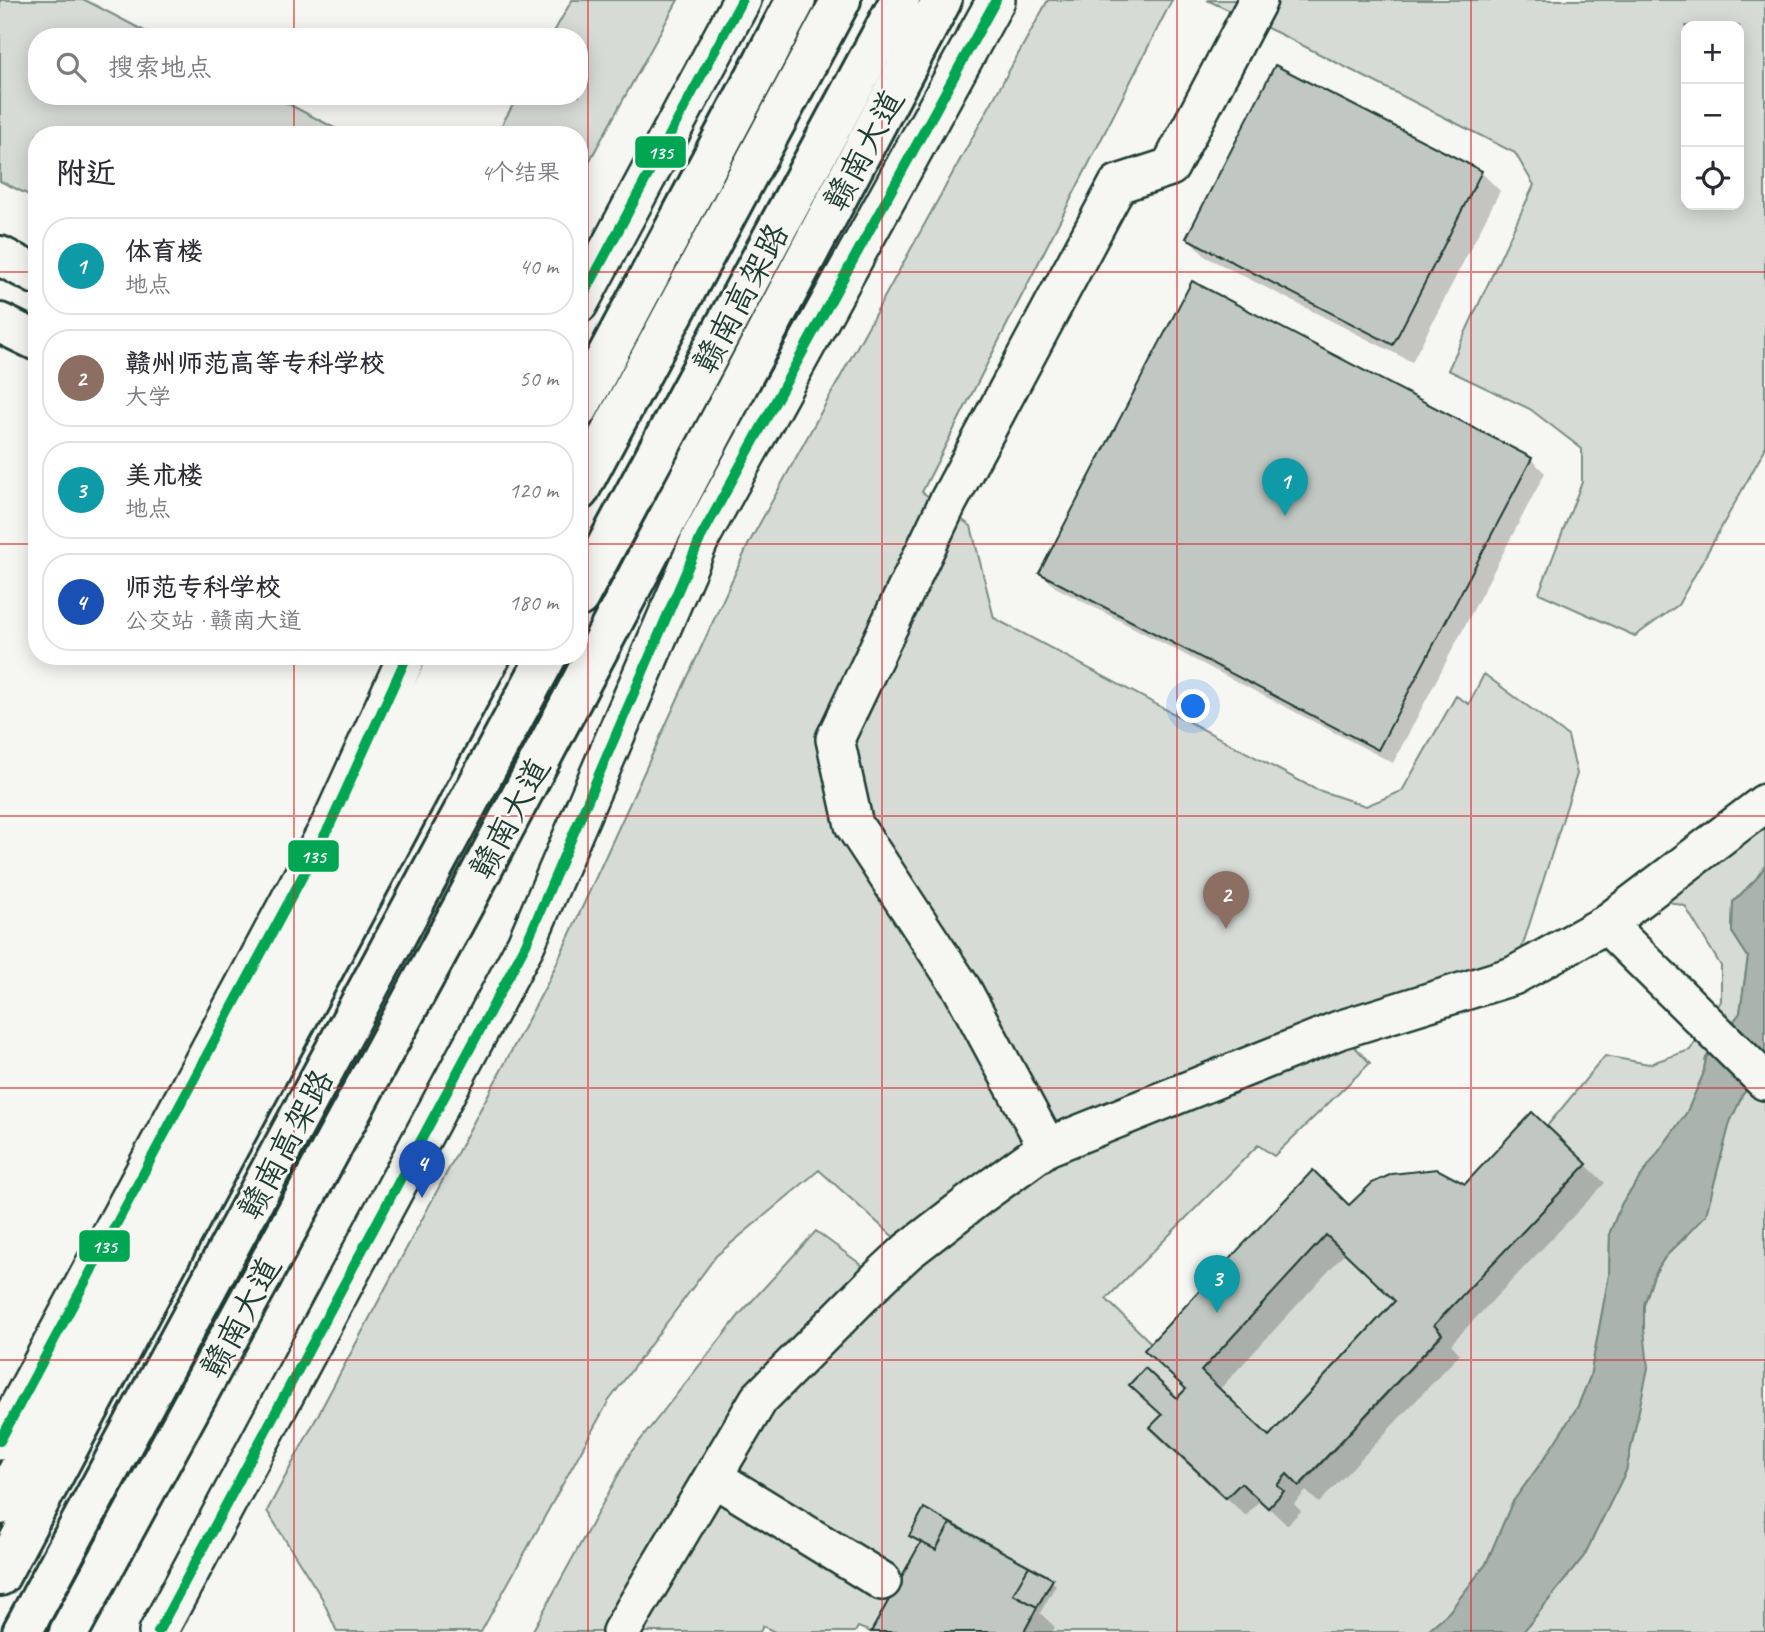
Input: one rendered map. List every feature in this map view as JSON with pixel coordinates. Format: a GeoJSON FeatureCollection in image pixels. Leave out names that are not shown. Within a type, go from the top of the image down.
{"type":"FeatureCollection","features":[{"type":"Feature","properties":{"kind":"main road"},"geometry":{"type":"LineString","coordinates":[[588,391],[796,0]]}},
{"type":"Feature","properties":{"kind":"main road","name":"赣南高架路"},"geometry":{"type":"LineString","coordinates":[[588,474],[841,0]]}},
{"type":"Feature","properties":{"kind":"main road","name":"赣南高架路"},"geometry":{"type":"LineString","coordinates":[[588,580],[900,0]]}},
{"type":"Feature","properties":{"kind":"main road","name":"赣南大道"},"geometry":{"type":"LineString","coordinates":[[69,1632],[463,906],[942,0]]}},
{"type":"Feature","properties":{"kind":"main road"},"geometry":{"type":"LineString","coordinates":[[0,256],[28,270]]}},
{"type":"Feature","properties":{"kind":"main road"},"geometry":{"type":"LineString","coordinates":[[0,323],[28,337]]}},
{"type":"Feature","properties":{"kind":"main road"},"geometry":{"type":"LineString","coordinates":[[0,1505],[354,844],[445,665]]}},
{"type":"Feature","properties":{"kind":"main road","name":"赣南高架路"},"geometry":{"type":"LineString","coordinates":[[0,1576],[486,665]]}},
{"type":"Feature","properties":{"kind":"main road","name":"赣南高架路"},"geometry":{"type":"LineString","coordinates":[[22,1632],[542,665]]}},
{"type":"Feature","properties":{"kind":"street"},"geometry":{"type":"LineString","coordinates":[[588,287],[742,0]]}},
{"type":"Feature","properties":{"kind":"street"},"geometry":{"type":"LineString","coordinates":[[158,1632],[526,944],[701,537],[996,0]]}},
{"type":"Feature","properties":{"kind":"street"},"geometry":{"type":"LineString","coordinates":[[1047,1147],[962,989],[854,825],[835,739],[948,502],[1118,184],[1170,167],[1258,0]]}},
{"type":"Feature","properties":{"kind":"street"},"geometry":{"type":"LineString","coordinates":[[0,1441],[330,825],[403,665]]}},
{"type":"Feature","properties":{"kind":"street"},"geometry":{"type":"LineString","coordinates":[[621,1632],[759,1399],[908,1251],[978,1196],[1047,1147],[1339,1030],[1513,976],[1606,924],[1765,803]]}},
{"type":"Feature","properties":{"kind":"street"},"geometry":{"type":"LineString","coordinates":[[1606,924],[1765,1081]]}},
{"type":"Feature","properties":{"kind":"street"},"geometry":{"type":"LineString","coordinates":[[713,1478],[882,1581]]}},
{"type":"Feature","properties":{"kind":"shaded area"},"geometry":{"type":"Polygon","coordinates":[[[0,0],[85,0],[139,28],[28,28],[28,105],[290,105],[331,126],[28,126],[28,195],[0,181],[0,0]]]}},
{"type":"Feature","properties":{"kind":"shaded area"},"geometry":{"type":"Polygon","coordinates":[[[572,0],[678,0],[588,164],[588,126],[501,126],[513,105],[588,105],[588,28],[556,28],[572,0]]]}},
{"type":"Feature","properties":{"kind":"shaded area"},"geometry":{"type":"Polygon","coordinates":[[[1048,0],[1172,0],[922,492],[971,526],[994,618],[1315,789],[1366,806],[1402,791],[1456,696],[1469,704],[1484,674],[1568,736],[1577,774],[1513,976],[1340,1031],[1370,1063],[1274,1156],[1258,1145],[1106,1299],[1151,1343],[1186,1389],[1177,1398],[1145,1368],[1129,1385],[1162,1415],[1150,1428],[1225,1498],[1241,1483],[1268,1508],[1283,1491],[1277,1485],[1287,1474],[1300,1486],[1442,1335],[1434,1325],[1587,1164],[1547,1126],[1605,1056],[1649,1064],[1690,1050],[1721,1001],[1721,966],[1685,906],[1643,895],[1765,803],[1765,866],[1733,902],[1732,932],[1748,957],[1740,1013],[1706,1058],[1703,1075],[1687,1112],[1622,1203],[1610,1232],[1609,1275],[1590,1377],[1578,1406],[1512,1503],[1486,1564],[1449,1612],[1426,1632],[1024,1632],[1053,1579],[924,1508],[921,1542],[871,1632],[858,1627],[855,1632],[775,1632],[763,1626],[760,1632],[532,1632],[631,1452],[741,1313],[816,1231],[878,1277],[908,1250],[819,1170],[716,1256],[608,1402],[481,1632],[337,1632],[322,1598],[267,1511],[548,982],[749,543],[1048,0]]]}},
{"type":"Feature","properties":{"kind":"shaded area"},"geometry":{"type":"Polygon","coordinates":[[[1207,0],[1765,0],[1765,449],[1678,605],[1635,636],[1539,593],[1582,482],[1582,449],[1530,409],[1448,370],[1534,185],[1515,153],[1207,0]]]}},
{"type":"Feature","properties":{"kind":"shaded area"},"geometry":{"type":"Polygon","coordinates":[[[1765,866],[1765,1069],[1743,1094],[1730,1122],[1706,1215],[1665,1257],[1654,1275],[1644,1305],[1648,1368],[1626,1471],[1584,1556],[1523,1632],[1426,1632],[1449,1612],[1486,1564],[1512,1503],[1578,1406],[1590,1377],[1609,1275],[1610,1232],[1622,1203],[1687,1112],[1703,1075],[1706,1058],[1740,1013],[1748,957],[1732,932],[1733,902],[1765,866]]]}},
{"type":"Feature","properties":{"kind":"shaded area"},"geometry":{"type":"Polygon","coordinates":[[[1765,1069],[1765,1632],[1523,1632],[1584,1556],[1626,1471],[1638,1413],[1644,1305],[1654,1275],[1665,1257],[1685,1238],[1714,1184],[1730,1122],[1743,1094],[1765,1069]]]}},
{"type":"Feature","properties":{"kind":"shaded area"},"geometry":{"type":"Polygon","coordinates":[[[1326,1235],[1395,1301],[1269,1436],[1201,1371],[1326,1235]]]}},
{"type":"Feature","properties":{"kind":"building"},"geometry":{"type":"Polygon","coordinates":[[[1275,65],[1482,171],[1393,345],[1186,238],[1275,65]]]}},
{"type":"Feature","properties":{"kind":"building"},"geometry":{"type":"Polygon","coordinates":[[[1192,281],[1532,458],[1378,750],[1039,573],[1192,281]]]}},
{"type":"Feature","properties":{"kind":"building"},"geometry":{"type":"Polygon","coordinates":[[[1532,1112],[1587,1164],[1434,1325],[1442,1334],[1299,1486],[1287,1474],[1277,1485],[1284,1491],[1268,1508],[1241,1483],[1226,1498],[1150,1427],[1162,1415],[1129,1385],[1145,1368],[1177,1398],[1186,1389],[1144,1350],[1313,1170],[1349,1205],[1372,1183],[1392,1174],[1437,1169],[1465,1184],[1532,1112]],[[1326,1235],[1201,1371],[1269,1436],[1395,1301],[1326,1235]]]}},
{"type":"Feature","properties":{"kind":"building"},"geometry":{"type":"Polygon","coordinates":[[[924,1508],[950,1523],[936,1550],[909,1536],[924,1508]]]}},
{"type":"Feature","properties":{"kind":"building"},"geometry":{"type":"Polygon","coordinates":[[[950,1523],[1029,1566],[1013,1594],[1037,1607],[1024,1632],[871,1632],[921,1542],[936,1550],[950,1523]]]}},
{"type":"Feature","properties":{"kind":"building"},"geometry":{"type":"Polygon","coordinates":[[[1029,1566],[1053,1579],[1037,1607],[1013,1594],[1029,1566]]]}},
{"type":"Feature","properties":{"kind":"transit line","name":"135"},"geometry":{"type":"LineString","coordinates":[[588,287],[742,0]]}},
{"type":"Feature","properties":{"kind":"transit line","name":"135"},"geometry":{"type":"LineString","coordinates":[[158,1632],[526,944],[701,537],[996,0]]}},
{"type":"Feature","properties":{"kind":"transit line","name":"135"},"geometry":{"type":"LineString","coordinates":[[0,1441],[330,825],[403,665]]}},
{"type":"Feature","properties":{"kind":"place","name":"体育楼"},"geometry":{"type":"Point","coordinates":[1285,516]}},
{"type":"Feature","properties":{"kind":"place","name":"赣州师范高等专科学校"},"geometry":{"type":"Point","coordinates":[1226,929]}},
{"type":"Feature","properties":{"kind":"place","name":"师范专科学校"},"geometry":{"type":"Point","coordinates":[422,1198]}},
{"type":"Feature","properties":{"kind":"place","name":"美术楼"},"geometry":{"type":"Point","coordinates":[1217,1313]}}]}
